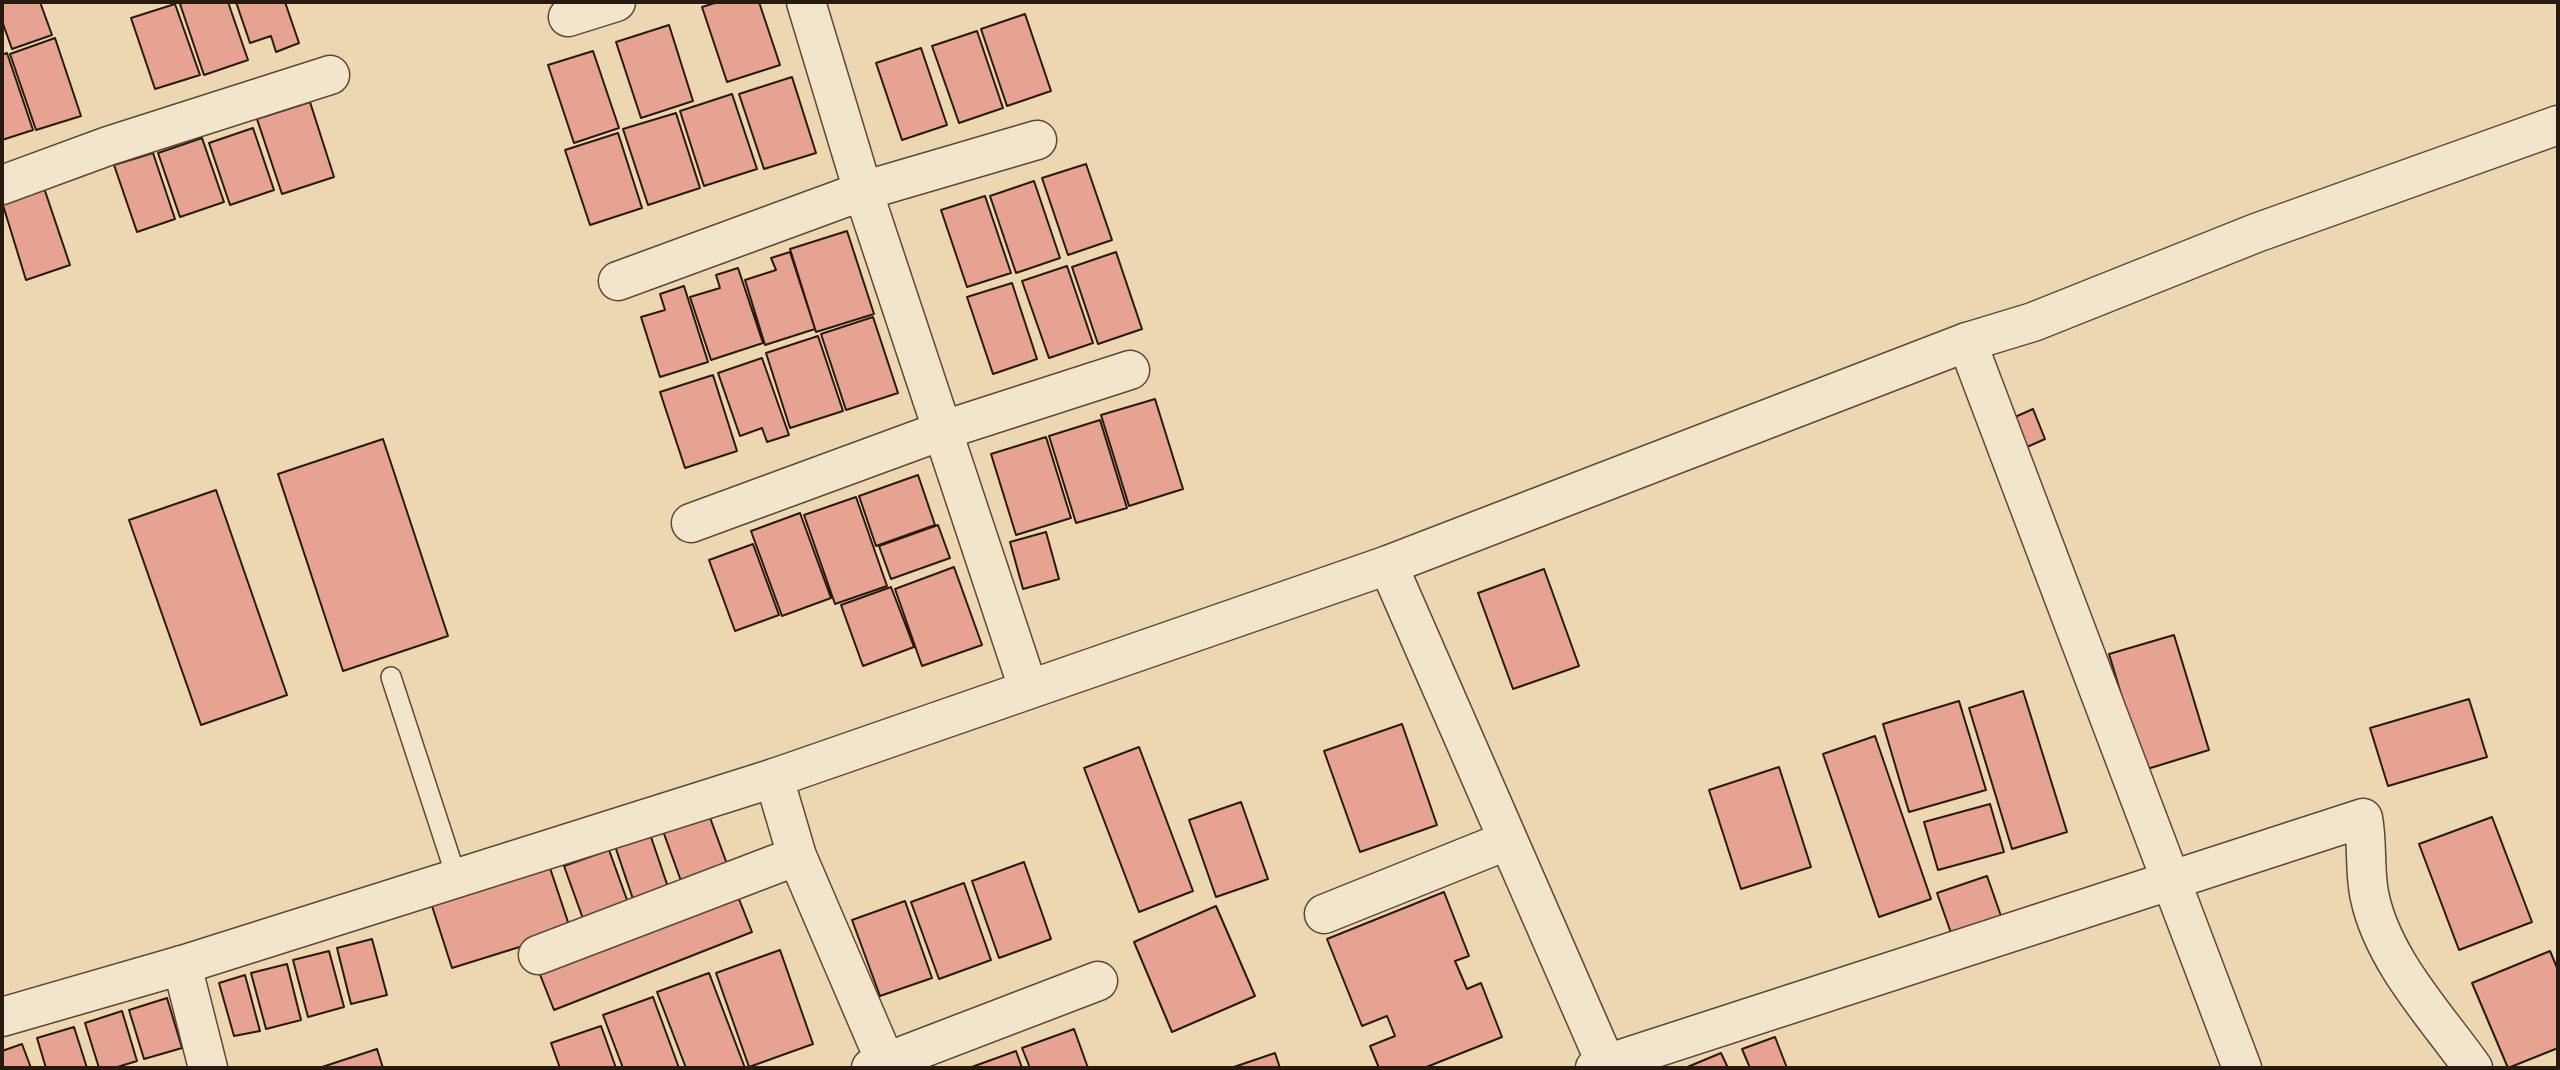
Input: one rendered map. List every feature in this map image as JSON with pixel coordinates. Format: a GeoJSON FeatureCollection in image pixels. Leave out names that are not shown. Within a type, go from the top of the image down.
{"type":"FeatureCollection","features":[{"type":"Feature","properties":{"kind":"street"},"geometry":{"type":"LineString","coordinates":[[568,17],[616,2]]}},
{"type":"Feature","properties":{"kind":"street"},"geometry":{"type":"LineString","coordinates":[[806,2],[863,191],[1028,688]]}},
{"type":"Feature","properties":{"kind":"street"},"geometry":{"type":"LineString","coordinates":[[2,185],[108,146],[330,75]]}},
{"type":"Feature","properties":{"kind":"street"},"geometry":{"type":"LineString","coordinates":[[2,1017],[182,965],[456,876],[774,778],[1388,565],[1967,342],[2033,322],[2256,233],[2558,125]]}},
{"type":"Feature","properties":{"kind":"street"},"geometry":{"type":"LineString","coordinates":[[618,281],[863,191],[1037,140]]}},
{"type":"Feature","properties":{"kind":"street"},"geometry":{"type":"LineString","coordinates":[[1967,342],[2242,1068]]}},
{"type":"Feature","properties":{"kind":"street"},"geometry":{"type":"LineString","coordinates":[[691,523],[944,429],[1130,370]]}},
{"type":"Feature","properties":{"kind":"street"},"geometry":{"type":"LineString","coordinates":[[1388,565],[1601,1066],[2363,818],[2368,846],[2370,898],[2390,951],[2473,1068]]}},
{"type":"Feature","properties":{"kind":"street"},"geometry":{"type":"LineString","coordinates":[[774,778],[797,856],[882,1066],[1098,981]]}},
{"type":"Feature","properties":{"kind":"street"},"geometry":{"type":"LineString","coordinates":[[1324,914],[1506,841]]}},
{"type":"Feature","properties":{"kind":"street"},"geometry":{"type":"LineString","coordinates":[[538,955],[797,856]]}},
{"type":"Feature","properties":{"kind":"street"},"geometry":{"type":"LineString","coordinates":[[182,965],[208,1068]]}},
{"type":"Feature","properties":{"kind":"lane"},"geometry":{"type":"LineString","coordinates":[[391,677],[456,876]]}},
{"type":"Feature","properties":{"kind":"building"},"geometry":{"type":"Polygon","coordinates":[[[2,2],[40,2],[52,35],[12,49],[2,21],[2,2]]]}},
{"type":"Feature","properties":{"kind":"building"},"geometry":{"type":"Polygon","coordinates":[[[228,2],[248,60],[204,75],[180,4],[228,2]]]}},
{"type":"Feature","properties":{"kind":"building"},"geometry":{"type":"Polygon","coordinates":[[[236,2],[285,2],[299,43],[276,52],[271,36],[250,43],[236,2]]]}},
{"type":"Feature","properties":{"kind":"building"},"geometry":{"type":"Polygon","coordinates":[[[718,2],[759,2],[780,65],[727,82],[702,7],[718,2]]]}},
{"type":"Feature","properties":{"kind":"building"},"geometry":{"type":"Polygon","coordinates":[[[175,4],[200,75],[155,89],[131,18],[175,4]]]}},
{"type":"Feature","properties":{"kind":"building"},"geometry":{"type":"Polygon","coordinates":[[[1025,14],[1051,91],[1007,106],[981,29],[1025,14]]]}},
{"type":"Feature","properties":{"kind":"building"},"geometry":{"type":"Polygon","coordinates":[[[669,25],[693,101],[641,118],[616,42],[669,25]]]}},
{"type":"Feature","properties":{"kind":"building"},"geometry":{"type":"Polygon","coordinates":[[[977,31],[1003,108],[959,123],[932,46],[977,31]]]}},
{"type":"Feature","properties":{"kind":"building"},"geometry":{"type":"Polygon","coordinates":[[[55,38],[81,116],[36,130],[10,54],[55,38]]]}},
{"type":"Feature","properties":{"kind":"building"},"geometry":{"type":"Polygon","coordinates":[[[921,48],[947,125],[902,140],[876,63],[921,48]]]}},
{"type":"Feature","properties":{"kind":"building"},"geometry":{"type":"Polygon","coordinates":[[[593,51],[619,128],[574,143],[548,65],[593,51]]]}},
{"type":"Feature","properties":{"kind":"building"},"geometry":{"type":"Polygon","coordinates":[[[7,53],[33,130],[2,140],[2,55],[7,53]]]}},
{"type":"Feature","properties":{"kind":"building"},"geometry":{"type":"Polygon","coordinates":[[[792,77],[816,153],[764,169],[739,94],[792,77]]]}},
{"type":"Feature","properties":{"kind":"building"},"geometry":{"type":"Polygon","coordinates":[[[732,94],[757,169],[704,186],[680,111],[732,94]]]}},
{"type":"Feature","properties":{"kind":"building"},"geometry":{"type":"Polygon","coordinates":[[[310,102],[334,177],[282,194],[257,119],[310,102]]]}},
{"type":"Feature","properties":{"kind":"building"},"geometry":{"type":"Polygon","coordinates":[[[676,113],[700,188],[648,205],[623,129],[676,113]]]}},
{"type":"Feature","properties":{"kind":"building"},"geometry":{"type":"Polygon","coordinates":[[[253,128],[274,190],[230,205],[209,143],[253,128]]]}},
{"type":"Feature","properties":{"kind":"building"},"geometry":{"type":"Polygon","coordinates":[[[618,133],[642,208],[590,225],[565,150],[618,133]]]}},
{"type":"Feature","properties":{"kind":"building"},"geometry":{"type":"Polygon","coordinates":[[[202,138],[224,202],[180,217],[158,153],[202,138]]]}},
{"type":"Feature","properties":{"kind":"building"},"geometry":{"type":"Polygon","coordinates":[[[153,153],[175,219],[137,232],[114,165],[153,153]]]}},
{"type":"Feature","properties":{"kind":"building"},"geometry":{"type":"Polygon","coordinates":[[[1086,164],[1112,240],[1068,255],[1042,178],[1086,164]]]}},
{"type":"Feature","properties":{"kind":"building"},"geometry":{"type":"Polygon","coordinates":[[[1034,181],[1060,258],[1016,273],[990,196],[1034,181]]]}},
{"type":"Feature","properties":{"kind":"building"},"geometry":{"type":"Polygon","coordinates":[[[44,188],[70,265],[26,280],[2,202],[44,188]]]}},
{"type":"Feature","properties":{"kind":"building"},"geometry":{"type":"Polygon","coordinates":[[[985,196],[1011,273],[967,287],[941,210],[985,196]]]}},
{"type":"Feature","properties":{"kind":"building"},"geometry":{"type":"Polygon","coordinates":[[[847,231],[874,314],[816,332],[790,249],[847,231]]]}},
{"type":"Feature","properties":{"kind":"building"},"geometry":{"type":"Polygon","coordinates":[[[790,252],[815,329],[765,345],[745,280],[776,270],[771,258],[790,252]]]}},
{"type":"Feature","properties":{"kind":"building"},"geometry":{"type":"Polygon","coordinates":[[[1116,252],[1142,329],[1098,344],[1072,267],[1116,252]]]}},
{"type":"Feature","properties":{"kind":"building"},"geometry":{"type":"Polygon","coordinates":[[[1067,266],[1093,343],[1049,358],[1022,281],[1067,266]]]}},
{"type":"Feature","properties":{"kind":"building"},"geometry":{"type":"Polygon","coordinates":[[[738,268],[763,343],[711,360],[690,297],[720,288],[716,275],[738,268]]]}},
{"type":"Feature","properties":{"kind":"building"},"geometry":{"type":"Polygon","coordinates":[[[1012,283],[1037,359],[993,374],[967,297],[1012,283]]]}},
{"type":"Feature","properties":{"kind":"building"},"geometry":{"type":"Polygon","coordinates":[[[684,286],[708,362],[660,377],[641,317],[665,310],[660,294],[684,286]]]}},
{"type":"Feature","properties":{"kind":"building"},"geometry":{"type":"Polygon","coordinates":[[[873,317],[898,393],[846,410],[821,334],[873,317]]]}},
{"type":"Feature","properties":{"kind":"building"},"geometry":{"type":"Polygon","coordinates":[[[818,336],[843,411],[790,428],[766,353],[818,336]]]}},
{"type":"Feature","properties":{"kind":"building"},"geometry":{"type":"Polygon","coordinates":[[[762,358],[789,435],[767,442],[762,428],[740,436],[718,373],[762,358]]]}},
{"type":"Feature","properties":{"kind":"building"},"geometry":{"type":"Polygon","coordinates":[[[713,375],[737,451],[685,468],[660,392],[713,375]]]}},
{"type":"Feature","properties":{"kind":"building"},"geometry":{"type":"Polygon","coordinates":[[[1155,399],[1183,489],[1129,506],[1101,415],[1155,399]]]}},
{"type":"Feature","properties":{"kind":"building"},"geometry":{"type":"Polygon","coordinates":[[[2033,409],[2045,439],[2018,451],[2006,421],[2033,409]]]}},
{"type":"Feature","properties":{"kind":"building"},"geometry":{"type":"Polygon","coordinates":[[[1100,420],[1127,508],[1076,523],[1049,436],[1100,420]]]}},
{"type":"Feature","properties":{"kind":"building"},"geometry":{"type":"Polygon","coordinates":[[[1046,437],[1071,518],[1016,535],[991,454],[1046,437]]]}},
{"type":"Feature","properties":{"kind":"building"},"geometry":{"type":"Polygon","coordinates":[[[383,439],[448,636],[343,671],[278,474],[383,439]]]}},
{"type":"Feature","properties":{"kind":"building"},"geometry":{"type":"Polygon","coordinates":[[[918,475],[935,525],[876,546],[859,496],[918,475]]]}},
{"type":"Feature","properties":{"kind":"building"},"geometry":{"type":"Polygon","coordinates":[[[216,490],[287,695],[201,725],[129,520],[216,490]]]}},
{"type":"Feature","properties":{"kind":"building"},"geometry":{"type":"Polygon","coordinates":[[[856,497],[887,586],[835,604],[804,515],[856,497]]]}},
{"type":"Feature","properties":{"kind":"building"},"geometry":{"type":"Polygon","coordinates":[[[800,513],[831,598],[782,616],[751,531],[800,513]]]}},
{"type":"Feature","properties":{"kind":"building"},"geometry":{"type":"Polygon","coordinates":[[[938,525],[950,558],[891,579],[879,546],[938,525]]]}},
{"type":"Feature","properties":{"kind":"building"},"geometry":{"type":"Polygon","coordinates":[[[1046,532],[1059,579],[1023,589],[1010,542],[1046,532]]]}},
{"type":"Feature","properties":{"kind":"building"},"geometry":{"type":"Polygon","coordinates":[[[753,544],[779,615],[735,631],[709,560],[753,544]]]}},
{"type":"Feature","properties":{"kind":"building"},"geometry":{"type":"Polygon","coordinates":[[[954,567],[982,645],[922,666],[895,589],[954,567]]]}},
{"type":"Feature","properties":{"kind":"building"},"geometry":{"type":"Polygon","coordinates":[[[1544,569],[1579,666],[1513,689],[1478,593],[1544,569]]]}},
{"type":"Feature","properties":{"kind":"building"},"geometry":{"type":"Polygon","coordinates":[[[891,587],[914,647],[863,666],[841,605],[891,587]]]}},
{"type":"Feature","properties":{"kind":"building"},"geometry":{"type":"Polygon","coordinates":[[[2174,635],[2209,750],[2144,770],[2109,654],[2174,635]]]}},
{"type":"Feature","properties":{"kind":"building"},"geometry":{"type":"Polygon","coordinates":[[[2023,691],[2067,832],[2012,849],[1969,708],[2023,691]]]}},
{"type":"Feature","properties":{"kind":"building"},"geometry":{"type":"Polygon","coordinates":[[[2469,699],[2487,757],[2388,786],[2370,728],[2469,699]]]}},
{"type":"Feature","properties":{"kind":"building"},"geometry":{"type":"Polygon","coordinates":[[[1959,701],[1986,790],[1909,812],[1883,724],[1959,701]]]}},
{"type":"Feature","properties":{"kind":"building"},"geometry":{"type":"Polygon","coordinates":[[[1402,724],[1437,825],[1360,852],[1324,751],[1402,724]]]}},
{"type":"Feature","properties":{"kind":"building"},"geometry":{"type":"Polygon","coordinates":[[[1875,736],[1931,899],[1879,917],[1823,754],[1875,736]]]}},
{"type":"Feature","properties":{"kind":"building"},"geometry":{"type":"Polygon","coordinates":[[[1139,747],[1193,891],[1139,912],[1084,768],[1139,747]]]}},
{"type":"Feature","properties":{"kind":"building"},"geometry":{"type":"Polygon","coordinates":[[[1779,767],[1811,867],[1741,889],[1709,790],[1779,767]]]}},
{"type":"Feature","properties":{"kind":"building"},"geometry":{"type":"Polygon","coordinates":[[[1241,802],[1268,879],[1216,897],[1189,820],[1241,802]]]}},
{"type":"Feature","properties":{"kind":"building"},"geometry":{"type":"Polygon","coordinates":[[[1990,804],[2004,852],[1938,870],[1924,822],[1990,804]]]}},
{"type":"Feature","properties":{"kind":"building"},"geometry":{"type":"Polygon","coordinates":[[[709,815],[731,875],[685,892],[663,831],[709,815]]]}},
{"type":"Feature","properties":{"kind":"building"},"geometry":{"type":"Polygon","coordinates":[[[2492,817],[2532,922],[2459,950],[2419,844],[2492,817]]]}},
{"type":"Feature","properties":{"kind":"building"},"geometry":{"type":"Polygon","coordinates":[[[650,834],[671,896],[636,908],[615,846],[650,834]]]}},
{"type":"Feature","properties":{"kind":"building"},"geometry":{"type":"Polygon","coordinates":[[[609,850],[631,911],[586,927],[564,866],[609,850]]]}},
{"type":"Feature","properties":{"kind":"building"},"geometry":{"type":"Polygon","coordinates":[[[1024,862],[1051,939],[999,958],[972,881],[1024,862]]]}},
{"type":"Feature","properties":{"kind":"building"},"geometry":{"type":"Polygon","coordinates":[[[550,868],[571,931],[452,968],[432,906],[550,868]]]}},
{"type":"Feature","properties":{"kind":"building"},"geometry":{"type":"Polygon","coordinates":[[[1987,876],[2001,916],[1951,933],[1937,893],[1987,876]]]}},
{"type":"Feature","properties":{"kind":"building"},"geometry":{"type":"Polygon","coordinates":[[[964,883],[991,960],[939,979],[911,902],[964,883]]]}},
{"type":"Feature","properties":{"kind":"building"},"geometry":{"type":"Polygon","coordinates":[[[735,889],[752,932],[554,1010],[537,967],[735,889]]]}},
{"type":"Feature","properties":{"kind":"building"},"geometry":{"type":"Polygon","coordinates":[[[1444,892],[1469,956],[1455,961],[1467,989],[1481,983],[1502,1037],[1424,1068],[1379,1068],[1370,1046],[1395,1036],[1387,1016],[1362,1026],[1327,939],[1444,892]]]}},
{"type":"Feature","properties":{"kind":"building"},"geometry":{"type":"Polygon","coordinates":[[[905,901],[932,978],[880,996],[852,920],[905,901]]]}},
{"type":"Feature","properties":{"kind":"building"},"geometry":{"type":"Polygon","coordinates":[[[1216,906],[1255,996],[1172,1032],[1134,942],[1216,906]]]}},
{"type":"Feature","properties":{"kind":"building"},"geometry":{"type":"Polygon","coordinates":[[[372,939],[387,995],[351,1004],[337,948],[372,939]]]}},
{"type":"Feature","properties":{"kind":"building"},"geometry":{"type":"Polygon","coordinates":[[[780,950],[813,1044],[749,1067],[716,973],[780,950]]]}},
{"type":"Feature","properties":{"kind":"building"},"geometry":{"type":"Polygon","coordinates":[[[329,951],[344,1007],[308,1017],[293,960],[329,951]]]}},
{"type":"Feature","properties":{"kind":"building"},"geometry":{"type":"Polygon","coordinates":[[[2550,951],[2558,970],[2558,1048],[2508,1068],[2472,983],[2550,951]]]}},
{"type":"Feature","properties":{"kind":"building"},"geometry":{"type":"Polygon","coordinates":[[[287,964],[301,1020],[266,1029],[251,973],[287,964]]]}},
{"type":"Feature","properties":{"kind":"building"},"geometry":{"type":"Polygon","coordinates":[[[709,973],[745,1068],[686,1068],[657,992],[709,973]]]}},
{"type":"Feature","properties":{"kind":"building"},"geometry":{"type":"Polygon","coordinates":[[[245,975],[260,1031],[234,1036],[219,983],[245,975]]]}},
{"type":"Feature","properties":{"kind":"building"},"geometry":{"type":"Polygon","coordinates":[[[653,997],[679,1068],[623,1068],[603,1015],[653,997]]]}},
{"type":"Feature","properties":{"kind":"building"},"geometry":{"type":"Polygon","coordinates":[[[167,998],[182,1048],[144,1059],[129,1010],[167,998]]]}},
{"type":"Feature","properties":{"kind":"building"},"geometry":{"type":"Polygon","coordinates":[[[122,1011],[137,1061],[114,1068],[99,1068],[85,1023],[122,1011]]]}},
{"type":"Feature","properties":{"kind":"building"},"geometry":{"type":"Polygon","coordinates":[[[601,1026],[616,1068],[560,1068],[551,1043],[601,1026]]]}},
{"type":"Feature","properties":{"kind":"building"},"geometry":{"type":"Polygon","coordinates":[[[74,1027],[87,1068],[46,1068],[37,1038],[74,1027]]]}},
{"type":"Feature","properties":{"kind":"building"},"geometry":{"type":"Polygon","coordinates":[[[1074,1029],[1088,1068],[1030,1068],[1022,1048],[1074,1029]]]}},
{"type":"Feature","properties":{"kind":"building"},"geometry":{"type":"Polygon","coordinates":[[[1775,1037],[1787,1068],[1750,1068],[1742,1049],[1775,1037]]]}},
{"type":"Feature","properties":{"kind":"building"},"geometry":{"type":"Polygon","coordinates":[[[22,1044],[31,1068],[2,1068],[2,1051],[22,1044]]]}},
{"type":"Feature","properties":{"kind":"building"},"geometry":{"type":"Polygon","coordinates":[[[377,1049],[383,1068],[319,1068],[377,1049]]]}},
{"type":"Feature","properties":{"kind":"building"},"geometry":{"type":"Polygon","coordinates":[[[1016,1051],[1022,1068],[969,1068],[1016,1051]]]}},
{"type":"Feature","properties":{"kind":"building"},"geometry":{"type":"Polygon","coordinates":[[[1275,1053],[1280,1068],[1231,1068],[1275,1053]]]}},
{"type":"Feature","properties":{"kind":"building"},"geometry":{"type":"Polygon","coordinates":[[[1721,1053],[1728,1068],[1685,1068],[1721,1053]]]}}]}
